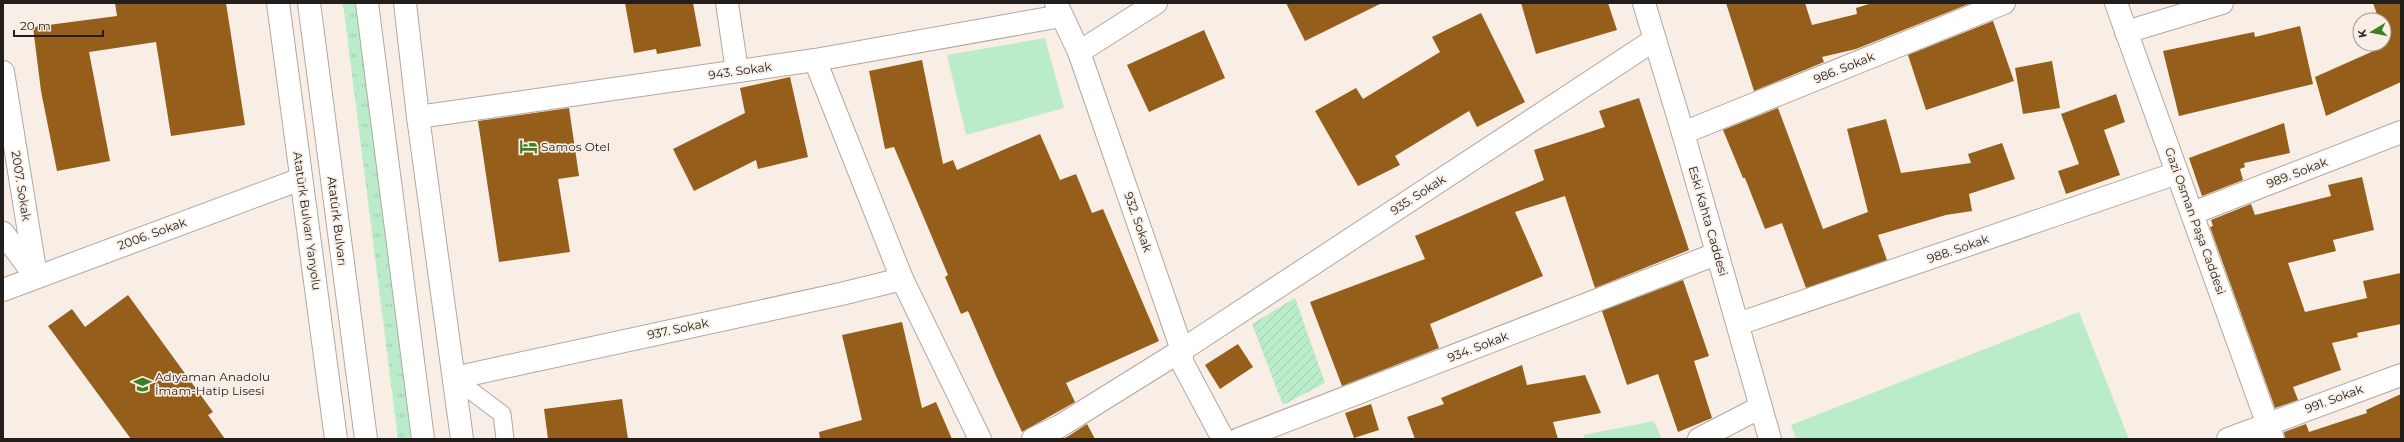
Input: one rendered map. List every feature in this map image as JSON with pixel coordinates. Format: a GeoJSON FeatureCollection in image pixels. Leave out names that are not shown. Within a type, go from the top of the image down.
{"type":"FeatureCollection","features":[{"type":"Feature","properties":{"kind":"main road","name":"Atatürk Bulvarı Yanyolu"},"geometry":{"type":"LineString","coordinates":[[278,3],[336,439]]}},
{"type":"Feature","properties":{"kind":"main road","name":"Atatürk Bulvarı"},"geometry":{"type":"LineString","coordinates":[[309,3],[366,439]]}},
{"type":"Feature","properties":{"kind":"main road"},"geometry":{"type":"LineString","coordinates":[[367,3],[423,439]]}},
{"type":"Feature","properties":{"kind":"main road"},"geometry":{"type":"LineString","coordinates":[[405,3],[418,117],[462,439]]}},
{"type":"Feature","properties":{"kind":"main road"},"geometry":{"type":"LineString","coordinates":[[727,3],[737,71]]}},
{"type":"Feature","properties":{"kind":"main road"},"geometry":{"type":"LineString","coordinates":[[1079,52],[1156,3]]}},
{"type":"Feature","properties":{"kind":"main road","name":"Eski Kahta Caddesi"},"geometry":{"type":"LineString","coordinates":[[1644,3],[1683,132],[1716,254],[1738,324],[1770,439]]}},
{"type":"Feature","properties":{"kind":"main road","name":"986. Sokak"},"geometry":{"type":"LineString","coordinates":[[1683,132],[2004,3]]}},
{"type":"Feature","properties":{"kind":"main road","name":"Gazi Osman Paşa Caddesi"},"geometry":{"type":"LineString","coordinates":[[2116,3],[2177,173],[2193,213],[2270,431]]}},
{"type":"Feature","properties":{"kind":"main road"},"geometry":{"type":"LineString","coordinates":[[2126,32],[2222,3]]}},
{"type":"Feature","properties":{"kind":"main road","name":"943. Sokak"},"geometry":{"type":"LineString","coordinates":[[418,117],[815,60],[1059,9]]}},
{"type":"Feature","properties":{"kind":"main road","name":"932. Sokak"},"geometry":{"type":"LineString","coordinates":[[1059,9],[1079,52],[1182,350],[1182,362],[1224,439]]}},
{"type":"Feature","properties":{"kind":"main road","name":"935. Sokak"},"geometry":{"type":"LineString","coordinates":[[1033,439],[1060,426],[1182,350],[1654,40]]}},
{"type":"Feature","properties":{"kind":"main road"},"geometry":{"type":"LineString","coordinates":[[815,60],[902,279],[980,439]]}},
{"type":"Feature","properties":{"kind":"main road","name":"2007. Sokak"},"geometry":{"type":"LineString","coordinates":[[3,72],[36,276]]}},
{"type":"Feature","properties":{"kind":"main road","name":"989. Sokak"},"geometry":{"type":"LineString","coordinates":[[2193,213],[2401,132]]}},
{"type":"Feature","properties":{"kind":"main road","name":"988. Sokak"},"geometry":{"type":"LineString","coordinates":[[1738,324],[2177,173]]}},
{"type":"Feature","properties":{"kind":"main road","name":"2006. Sokak"},"geometry":{"type":"LineString","coordinates":[[3,290],[36,276],[301,179]]}},
{"type":"Feature","properties":{"kind":"main road"},"geometry":{"type":"LineString","coordinates":[[3,233],[36,276]]}},
{"type":"Feature","properties":{"kind":"main road","name":"934. Sokak"},"geometry":{"type":"LineString","coordinates":[[1239,439],[1716,254]]}},
{"type":"Feature","properties":{"kind":"main road","name":"937. Sokak"},"geometry":{"type":"LineString","coordinates":[[454,378],[841,294],[902,279]]}},
{"type":"Feature","properties":{"kind":"main road","name":"991. Sokak"},"geometry":{"type":"LineString","coordinates":[[2228,439],[2270,431],[2401,375]]}},
{"type":"Feature","properties":{"kind":"main road"},"geometry":{"type":"LineString","coordinates":[[1699,439],[1761,407]]}},
{"type":"Feature","properties":{"kind":"lane"},"geometry":{"type":"LineString","coordinates":[[454,378],[502,414],[505,439]]}},
{"type":"Feature","properties":{"kind":"green space"},"geometry":{"type":"Polygon","coordinates":[[[343,3],[357,3],[411,439],[398,439],[343,3]]]}},
{"type":"Feature","properties":{"kind":"green space"},"geometry":{"type":"Polygon","coordinates":[[[1045,38],[1064,108],[966,135],[947,55],[1045,38]]]}},
{"type":"Feature","properties":{"kind":"green space"},"geometry":{"type":"Polygon","coordinates":[[[1295,298],[1325,383],[1283,405],[1252,324],[1295,298]]]}},
{"type":"Feature","properties":{"kind":"green space"},"geometry":{"type":"Polygon","coordinates":[[[2079,312],[2129,439],[1796,439],[1791,425],[2079,312]]]}},
{"type":"Feature","properties":{"kind":"green space"},"geometry":{"type":"Polygon","coordinates":[[[1654,421],[1662,439],[1585,439],[1583,435],[1654,421]]]}},
{"type":"Feature","properties":{"kind":"building"},"geometry":{"type":"Polygon","coordinates":[[[115,3],[226,3],[245,125],[171,136],[156,42],[89,52],[110,161],[57,171],[41,91],[33,27],[117,16],[115,3]]]}},
{"type":"Feature","properties":{"kind":"building"},"geometry":{"type":"Polygon","coordinates":[[[625,3],[693,3],[701,46],[657,54],[656,49],[634,53],[625,3]]]}},
{"type":"Feature","properties":{"kind":"building"},"geometry":{"type":"Polygon","coordinates":[[[1286,3],[1382,3],[1305,41],[1286,3]]]}},
{"type":"Feature","properties":{"kind":"building"},"geometry":{"type":"Polygon","coordinates":[[[1521,3],[1608,3],[1617,30],[1536,54],[1521,3]]]}},
{"type":"Feature","properties":{"kind":"building"},"geometry":{"type":"Polygon","coordinates":[[[1726,3],[1805,3],[1812,25],[1857,14],[1856,8],[1872,3],[1971,3],[1856,49],[1822,57],[1824,62],[1754,91],[1726,3]]]}},
{"type":"Feature","properties":{"kind":"building"},"geometry":{"type":"Polygon","coordinates":[[[2373,3],[2401,3],[2401,82],[2326,116],[2315,77],[2371,52],[2392,52],[2392,12],[2376,12],[2373,3]]]}},
{"type":"Feature","properties":{"kind":"building"},"geometry":{"type":"Polygon","coordinates":[[[1481,13],[1525,102],[1477,127],[1469,111],[1395,156],[1400,165],[1358,186],[1315,111],[1356,88],[1363,99],[1440,52],[1432,37],[1481,13]]]}},
{"type":"Feature","properties":{"kind":"building"},"geometry":{"type":"Polygon","coordinates":[[[1993,21],[2014,81],[1926,110],[1908,55],[1993,21]]]}},
{"type":"Feature","properties":{"kind":"building"},"geometry":{"type":"Polygon","coordinates":[[[2300,26],[2313,84],[2179,116],[2163,51],[2254,32],[2255,37],[2300,26]]]}},
{"type":"Feature","properties":{"kind":"building"},"geometry":{"type":"Polygon","coordinates":[[[1204,30],[1225,78],[1149,112],[1127,65],[1204,30]]]}},
{"type":"Feature","properties":{"kind":"building"},"geometry":{"type":"Polygon","coordinates":[[[922,60],[943,164],[953,160],[957,170],[1040,134],[1060,180],[1076,174],[1092,213],[1103,209],[1159,341],[1066,383],[1075,402],[1022,432],[968,311],[961,314],[945,277],[948,275],[894,147],[885,149],[869,71],[922,60]]]}},
{"type":"Feature","properties":{"kind":"building"},"geometry":{"type":"Polygon","coordinates":[[[2052,61],[2060,108],[2023,114],[2015,68],[2052,61]]]}},
{"type":"Feature","properties":{"kind":"building"},"geometry":{"type":"Polygon","coordinates":[[[790,77],[808,157],[758,169],[756,160],[694,191],[673,149],[745,113],[740,88],[790,77]]]}},
{"type":"Feature","properties":{"kind":"building"},"geometry":{"type":"Polygon","coordinates":[[[2116,94],[2125,122],[2104,130],[2120,175],[2066,194],[2058,171],[2079,164],[2061,114],[2116,94]]]}},
{"type":"Feature","properties":{"kind":"building"},"geometry":{"type":"Polygon","coordinates":[[[1639,98],[1689,250],[1595,288],[1565,196],[1515,212],[1543,276],[1430,324],[1439,348],[1342,386],[1310,302],[1425,259],[1415,236],[1544,180],[1534,150],[1605,127],[1599,111],[1639,98]]]}},
{"type":"Feature","properties":{"kind":"building"},"geometry":{"type":"Polygon","coordinates":[[[569,108],[579,176],[558,179],[570,252],[499,262],[478,121],[569,108]]]}},
{"type":"Feature","properties":{"kind":"building"},"geometry":{"type":"Polygon","coordinates":[[[1778,108],[1823,229],[1868,212],[1847,129],[1886,119],[1901,173],[1971,163],[1968,154],[2002,143],[2015,179],[1969,194],[1972,211],[1946,215],[1878,235],[1887,260],[1806,288],[1782,223],[1765,229],[1745,178],[1743,178],[1723,130],[1778,108]]]}},
{"type":"Feature","properties":{"kind":"building"},"geometry":{"type":"Polygon","coordinates":[[[2284,123],[2290,153],[2244,163],[2245,167],[2240,169],[2243,180],[2202,196],[2189,158],[2284,123]]]}},
{"type":"Feature","properties":{"kind":"building"},"geometry":{"type":"Polygon","coordinates":[[[2362,177],[2374,230],[2333,240],[2336,251],[2288,263],[2305,312],[2367,298],[2363,281],[2401,273],[2401,324],[2357,333],[2358,337],[2332,343],[2341,370],[2293,387],[2298,400],[2275,408],[2210,227],[2213,226],[2211,220],[2251,204],[2255,215],[2331,196],[2328,185],[2362,177]]]}},
{"type":"Feature","properties":{"kind":"building"},"geometry":{"type":"Polygon","coordinates":[[[1683,280],[1709,356],[1694,361],[1712,418],[1678,432],[1658,374],[1627,385],[1602,311],[1683,280]]]}},
{"type":"Feature","properties":{"kind":"building"},"geometry":{"type":"Polygon","coordinates":[[[128,295],[213,412],[208,415],[225,439],[131,439],[48,326],[72,309],[85,327],[128,295]]]}},
{"type":"Feature","properties":{"kind":"building"},"geometry":{"type":"Polygon","coordinates":[[[902,322],[922,408],[936,402],[952,439],[820,439],[819,432],[862,420],[842,335],[902,322]]]}},
{"type":"Feature","properties":{"kind":"building"},"geometry":{"type":"Polygon","coordinates":[[[1238,344],[1253,367],[1220,389],[1205,365],[1238,344]]]}},
{"type":"Feature","properties":{"kind":"building"},"geometry":{"type":"Polygon","coordinates":[[[1522,365],[1527,385],[1585,375],[1601,413],[1553,422],[1558,439],[1415,439],[1407,417],[1444,404],[1441,398],[1522,365]]]}},
{"type":"Feature","properties":{"kind":"building"},"geometry":{"type":"Polygon","coordinates":[[[2401,394],[2401,439],[2285,439],[2284,432],[2306,424],[2309,432],[2367,413],[2366,410],[2401,394]]]}},
{"type":"Feature","properties":{"kind":"building"},"geometry":{"type":"Polygon","coordinates":[[[622,399],[628,439],[548,439],[544,409],[622,399]]]}},
{"type":"Feature","properties":{"kind":"building"},"geometry":{"type":"Polygon","coordinates":[[[1371,404],[1379,430],[1354,438],[1345,413],[1371,404]]]}},
{"type":"Feature","properties":{"kind":"building"},"geometry":{"type":"Polygon","coordinates":[[[1087,424],[1095,439],[1062,439],[1067,437],[1087,424]]]}},
{"type":"Feature","properties":{"kind":"place","name":"Samos Otel"},"geometry":{"type":"Point","coordinates":[528,147]}},
{"type":"Feature","properties":{"kind":"place","name":"Adıyaman Anadolu İmam-Hatip Lisesi"},"geometry":{"type":"Point","coordinates":[142,384]}}]}
